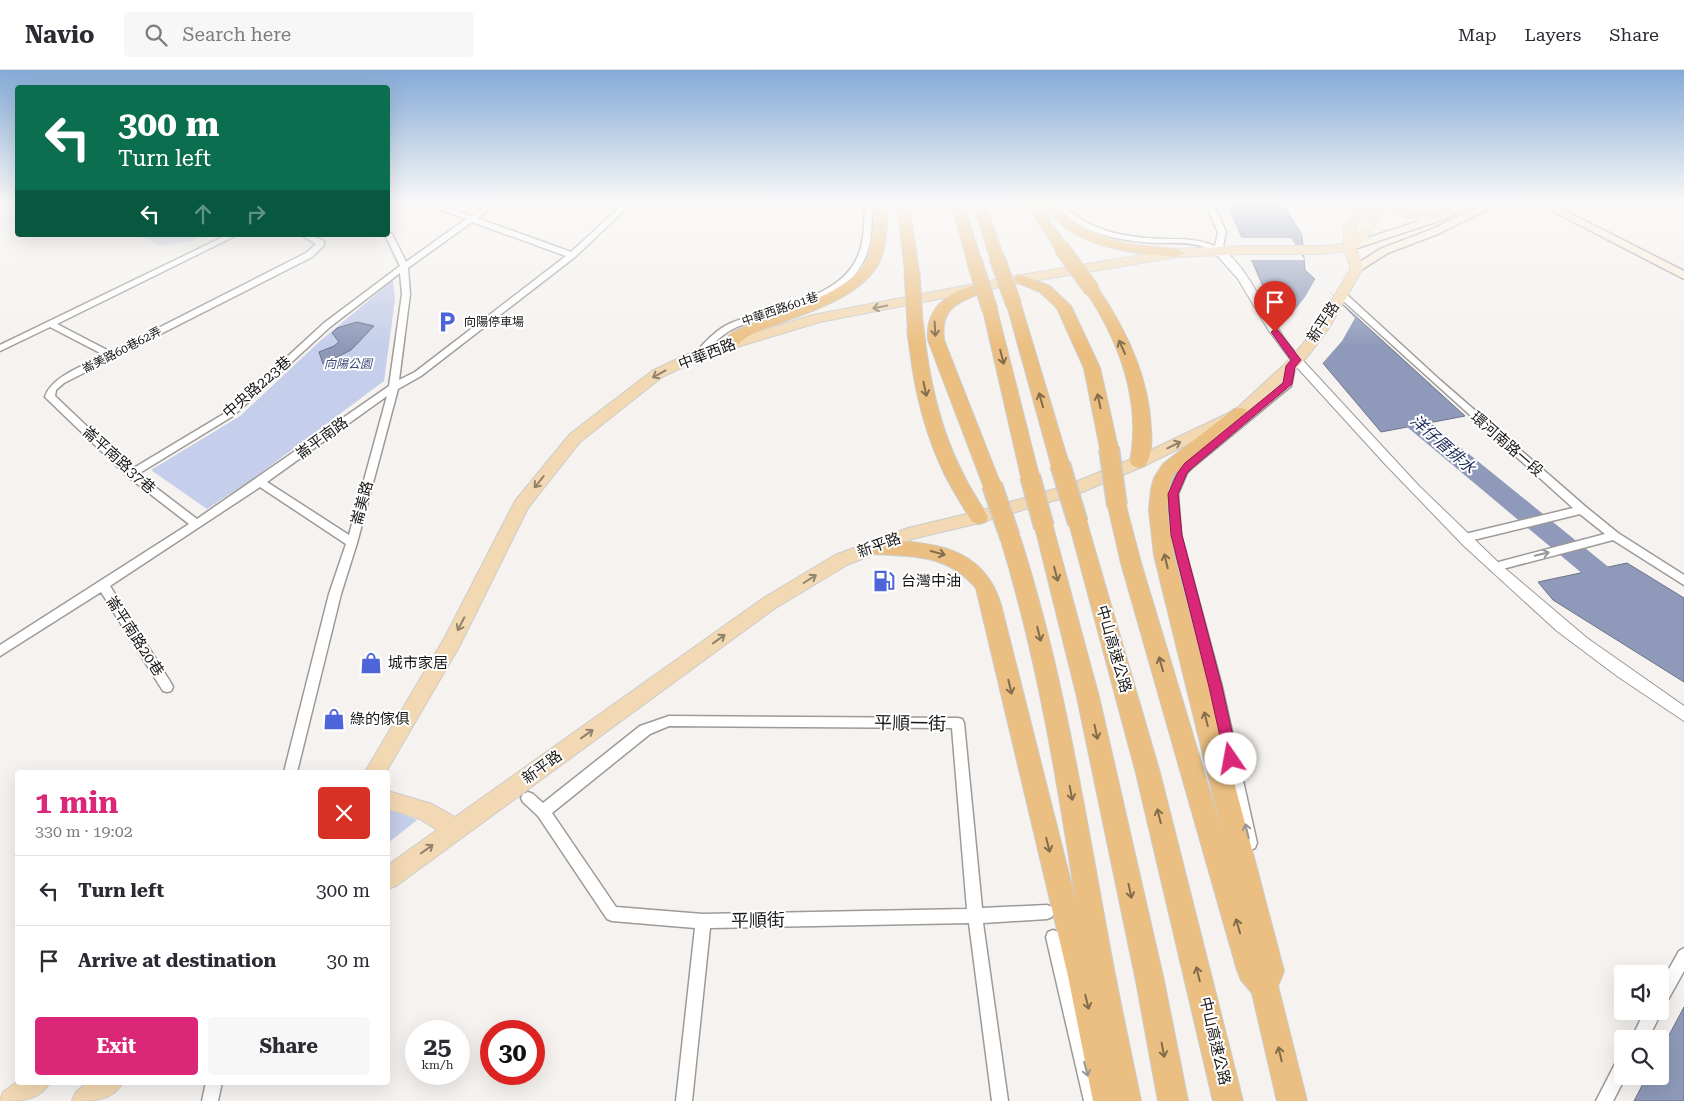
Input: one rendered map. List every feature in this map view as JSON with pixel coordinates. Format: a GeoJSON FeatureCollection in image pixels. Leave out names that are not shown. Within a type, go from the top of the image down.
{"type":"FeatureCollection","features":[{"type":"Feature","properties":{"kind":"highway"},"geometry":{"type":"LineString","coordinates":[[728,345],[740,333],[811,307],[852,286],[866,272],[876,251]]}},
{"type":"Feature","properties":{"kind":"highway"},"geometry":{"type":"LineString","coordinates":[[909,251],[918,355],[934,426],[954,474],[979,517]]}},
{"type":"Feature","properties":{"kind":"highway"},"geometry":{"type":"LineString","coordinates":[[971,251],[990,310],[1030,476],[1088,697],[1150,981],[1173,1101]]}},
{"type":"Feature","properties":{"kind":"highway","name":"中山高速公路"},"geometry":{"type":"LineString","coordinates":[[995,251],[1014,306],[1078,523],[1148,773],[1228,1101]]}},
{"type":"Feature","properties":{"kind":"highway"},"geometry":{"type":"LineString","coordinates":[[1063,251],[1092,290],[1111,321],[1127,358],[1136,386],[1142,419],[1143,441],[1139,462]]}},
{"type":"Feature","properties":{"kind":"highway"},"geometry":{"type":"LineString","coordinates":[[1163,251],[1177,253]]}},
{"type":"Feature","properties":{"kind":"highway"},"geometry":{"type":"LineString","coordinates":[[1021,279],[1044,289],[1064,306],[1092,368],[1109,448],[1117,506],[1131,563],[1251,970],[1264,986],[1292,1101]]}},
{"type":"Feature","properties":{"kind":"highway"},"geometry":{"type":"LineString","coordinates":[[980,288],[946,304],[937,314],[933,326],[936,340],[992,485],[1030,596],[1044,654],[1075,810],[1089,905],[1126,1101]]}},
{"type":"Feature","properties":{"kind":"highway"},"geometry":{"type":"LineString","coordinates":[[1240,413],[1169,468],[1163,478],[1157,503],[1164,555],[1270,972],[1264,986]]}},
{"type":"Feature","properties":{"kind":"highway"},"geometry":{"type":"LineString","coordinates":[[872,546],[932,551],[950,557],[969,567],[983,584],[992,605],[1023,746],[1096,1038],[1108,1101]]}},
{"type":"Feature","properties":{"kind":"main road","name":"中華西路"},"geometry":{"type":"LineString","coordinates":[[376,770],[452,642],[521,505],[575,438],[657,374],[699,354],[818,318],[1021,279],[1177,253],[1216,251]]}},
{"type":"Feature","properties":{"kind":"main road"},"geometry":{"type":"LineString","coordinates":[[1351,251],[1357,268],[1382,251]]}},
{"type":"Feature","properties":{"kind":"main road"},"geometry":{"type":"LineString","coordinates":[[1636,251],[1684,276]]}},
{"type":"Feature","properties":{"kind":"main road","name":"新平路"},"geometry":{"type":"LineString","coordinates":[[390,877],[768,604],[840,560],[872,546],[908,534],[979,517],[1074,488],[1139,462],[1240,413],[1294,363],[1322,328],[1357,268]]}},
{"type":"Feature","properties":{"kind":"main road"},"geometry":{"type":"LineString","coordinates":[[390,801],[425,812],[455,829]]}},
{"type":"Feature","properties":{"kind":"main road"},"geometry":{"type":"LineString","coordinates":[[12,1101],[33,1085]]}},
{"type":"Feature","properties":{"kind":"main road"},"geometry":{"type":"LineString","coordinates":[[85,1101],[106,1085]]}},
{"type":"Feature","properties":{"kind":"street"},"geometry":{"type":"LineString","coordinates":[[0,348],[200,251]]}},
{"type":"Feature","properties":{"kind":"street","name":"崙美路60巷62弄"},"geometry":{"type":"LineString","coordinates":[[52,389],[61,381],[309,255],[313,251]]}},
{"type":"Feature","properties":{"kind":"street","name":"崙美路"},"geometry":{"type":"LineString","coordinates":[[292,770],[336,594],[394,386],[406,294],[404,267],[396,251]]}},
{"type":"Feature","properties":{"kind":"street","name":"中央路223巷"},"geometry":{"type":"LineString","coordinates":[[131,474],[230,414],[327,325],[426,251]]}},
{"type":"Feature","properties":{"kind":"street"},"geometry":{"type":"LineString","coordinates":[[561,251],[572,255]]}},
{"type":"Feature","properties":{"kind":"street","name":"崙平南路"},"geometry":{"type":"LineString","coordinates":[[0,650],[197,525],[394,386],[418,374],[576,251]]}},
{"type":"Feature","properties":{"kind":"street","name":"中華西路601巷"},"geometry":{"type":"LineString","coordinates":[[699,354],[715,336],[734,325],[799,304],[823,294],[842,282],[862,258],[863,251]]}},
{"type":"Feature","properties":{"kind":"street"},"geometry":{"type":"LineString","coordinates":[[1218,251],[1230,260],[1294,363],[1407,482],[1524,594],[1564,628],[1684,714]]}},
{"type":"Feature","properties":{"kind":"street","name":"環河南路一段"},"geometry":{"type":"LineString","coordinates":[[1342,294],[1437,382],[1582,510],[1614,536],[1684,581]]}},
{"type":"Feature","properties":{"kind":"street"},"geometry":{"type":"LineString","coordinates":[[51,324],[112,356]]}},
{"type":"Feature","properties":{"kind":"street"},"geometry":{"type":"LineString","coordinates":[[1272,929],[1247,831],[1216,687],[1176,535],[1173,494],[1183,472],[1189,465],[1288,384],[1294,363]]}},
{"type":"Feature","properties":{"kind":"street","name":"崙平南路37巷"},"geometry":{"type":"LineString","coordinates":[[52,389],[50,397],[131,474],[197,525]]}},
{"type":"Feature","properties":{"kind":"street"},"geometry":{"type":"LineString","coordinates":[[260,482],[352,542]]}},
{"type":"Feature","properties":{"kind":"street"},"geometry":{"type":"LineString","coordinates":[[1465,538],[1582,510]]}},
{"type":"Feature","properties":{"kind":"street"},"geometry":{"type":"LineString","coordinates":[[1495,566],[1614,536]]}},
{"type":"Feature","properties":{"kind":"street","name":"崙平南路20巷"},"geometry":{"type":"LineString","coordinates":[[103,585],[168,686]]}},
{"type":"Feature","properties":{"kind":"street","name":"平順一街"},"geometry":{"type":"LineString","coordinates":[[543,812],[645,730],[669,721],[958,723],[975,916],[1000,1101]]}},
{"type":"Feature","properties":{"kind":"street","name":"平順街"},"geometry":{"type":"LineString","coordinates":[[528,798],[543,812],[612,914],[703,921],[975,916],[1047,912]]}},
{"type":"Feature","properties":{"kind":"street"},"geometry":{"type":"LineString","coordinates":[[684,1101],[703,921]]}},
{"type":"Feature","properties":{"kind":"street"},"geometry":{"type":"LineString","coordinates":[[1054,936],[1092,1101]]}},
{"type":"Feature","properties":{"kind":"street"},"geometry":{"type":"LineString","coordinates":[[1669,984],[1684,956]]}},
{"type":"Feature","properties":{"kind":"street"},"geometry":{"type":"LineString","coordinates":[[1604,1101],[1614,1083]]}},
{"type":"Feature","properties":{"kind":"street"},"geometry":{"type":"LineString","coordinates":[[210,1101],[213,1085]]}},
{"type":"Feature","properties":{"kind":"green space","name":"向陽公園"},"geometry":{"type":"Polygon","coordinates":[[[393,280],[395,300],[384,381],[254,478],[207,509],[151,470],[240,416],[320,341],[393,280]]]}},
{"type":"Feature","properties":{"kind":"green space"},"geometry":{"type":"Polygon","coordinates":[[[390,810],[417,820],[390,841],[390,810]]]}},
{"type":"Feature","properties":{"kind":"shaded area"},"geometry":{"type":"Polygon","coordinates":[[[1248,251],[1303,251],[1305,270],[1465,416],[1381,432],[1268,298],[1248,251]]]}},
{"type":"Feature","properties":{"kind":"shaded area"},"geometry":{"type":"Polygon","coordinates":[[[357,322],[374,326],[351,350],[323,364],[319,352],[339,342],[332,333],[337,328],[357,322]]]}},
{"type":"Feature","properties":{"kind":"shaded area"},"geometry":{"type":"Polygon","coordinates":[[[1627,563],[1684,598],[1684,682],[1553,600],[1538,582],[1627,563]]]}},
{"type":"Feature","properties":{"kind":"shaded area"},"geometry":{"type":"Polygon","coordinates":[[[1684,1007],[1684,1101],[1634,1101],[1642,1085],[1669,1085],[1669,1035],[1684,1007]]]}},
{"type":"Feature","properties":{"kind":"pier"},"geometry":{"type":"Polygon","coordinates":[[[1245,251],[1299,251],[1305,260],[1249,260],[1245,251]]]}},
{"type":"Feature","properties":{"kind":"pier"},"geometry":{"type":"Polygon","coordinates":[[[1316,278],[1355,318],[1342,341],[1321,365],[1285,322],[1305,297],[1316,278]]]}},
{"type":"Feature","properties":{"kind":"waterway","name":"洋仔厝排水"},"geometry":{"type":"LineString","coordinates":[[1394,398],[1414,421],[1623,593]]}},
{"type":"Feature","properties":{"kind":"place","name":"向陽停車場"},"geometry":{"type":"Point","coordinates":[447,322]}},
{"type":"Feature","properties":{"kind":"place","name":"台灣中油"},"geometry":{"type":"Point","coordinates":[884,581]}},
{"type":"Feature","properties":{"kind":"place","name":"城市家居"},"geometry":{"type":"Point","coordinates":[371,663]}},
{"type":"Feature","properties":{"kind":"place","name":"綠的傢俱"},"geometry":{"type":"Point","coordinates":[334,719]}},
{"type":"Feature","properties":{"kind":"route"},"geometry":{"type":"LineString","coordinates":[[1231,759],[1216,687],[1176,535],[1173,494],[1183,472],[1189,465],[1288,384],[1291,366],[1296,360],[1275,332]]}}]}
